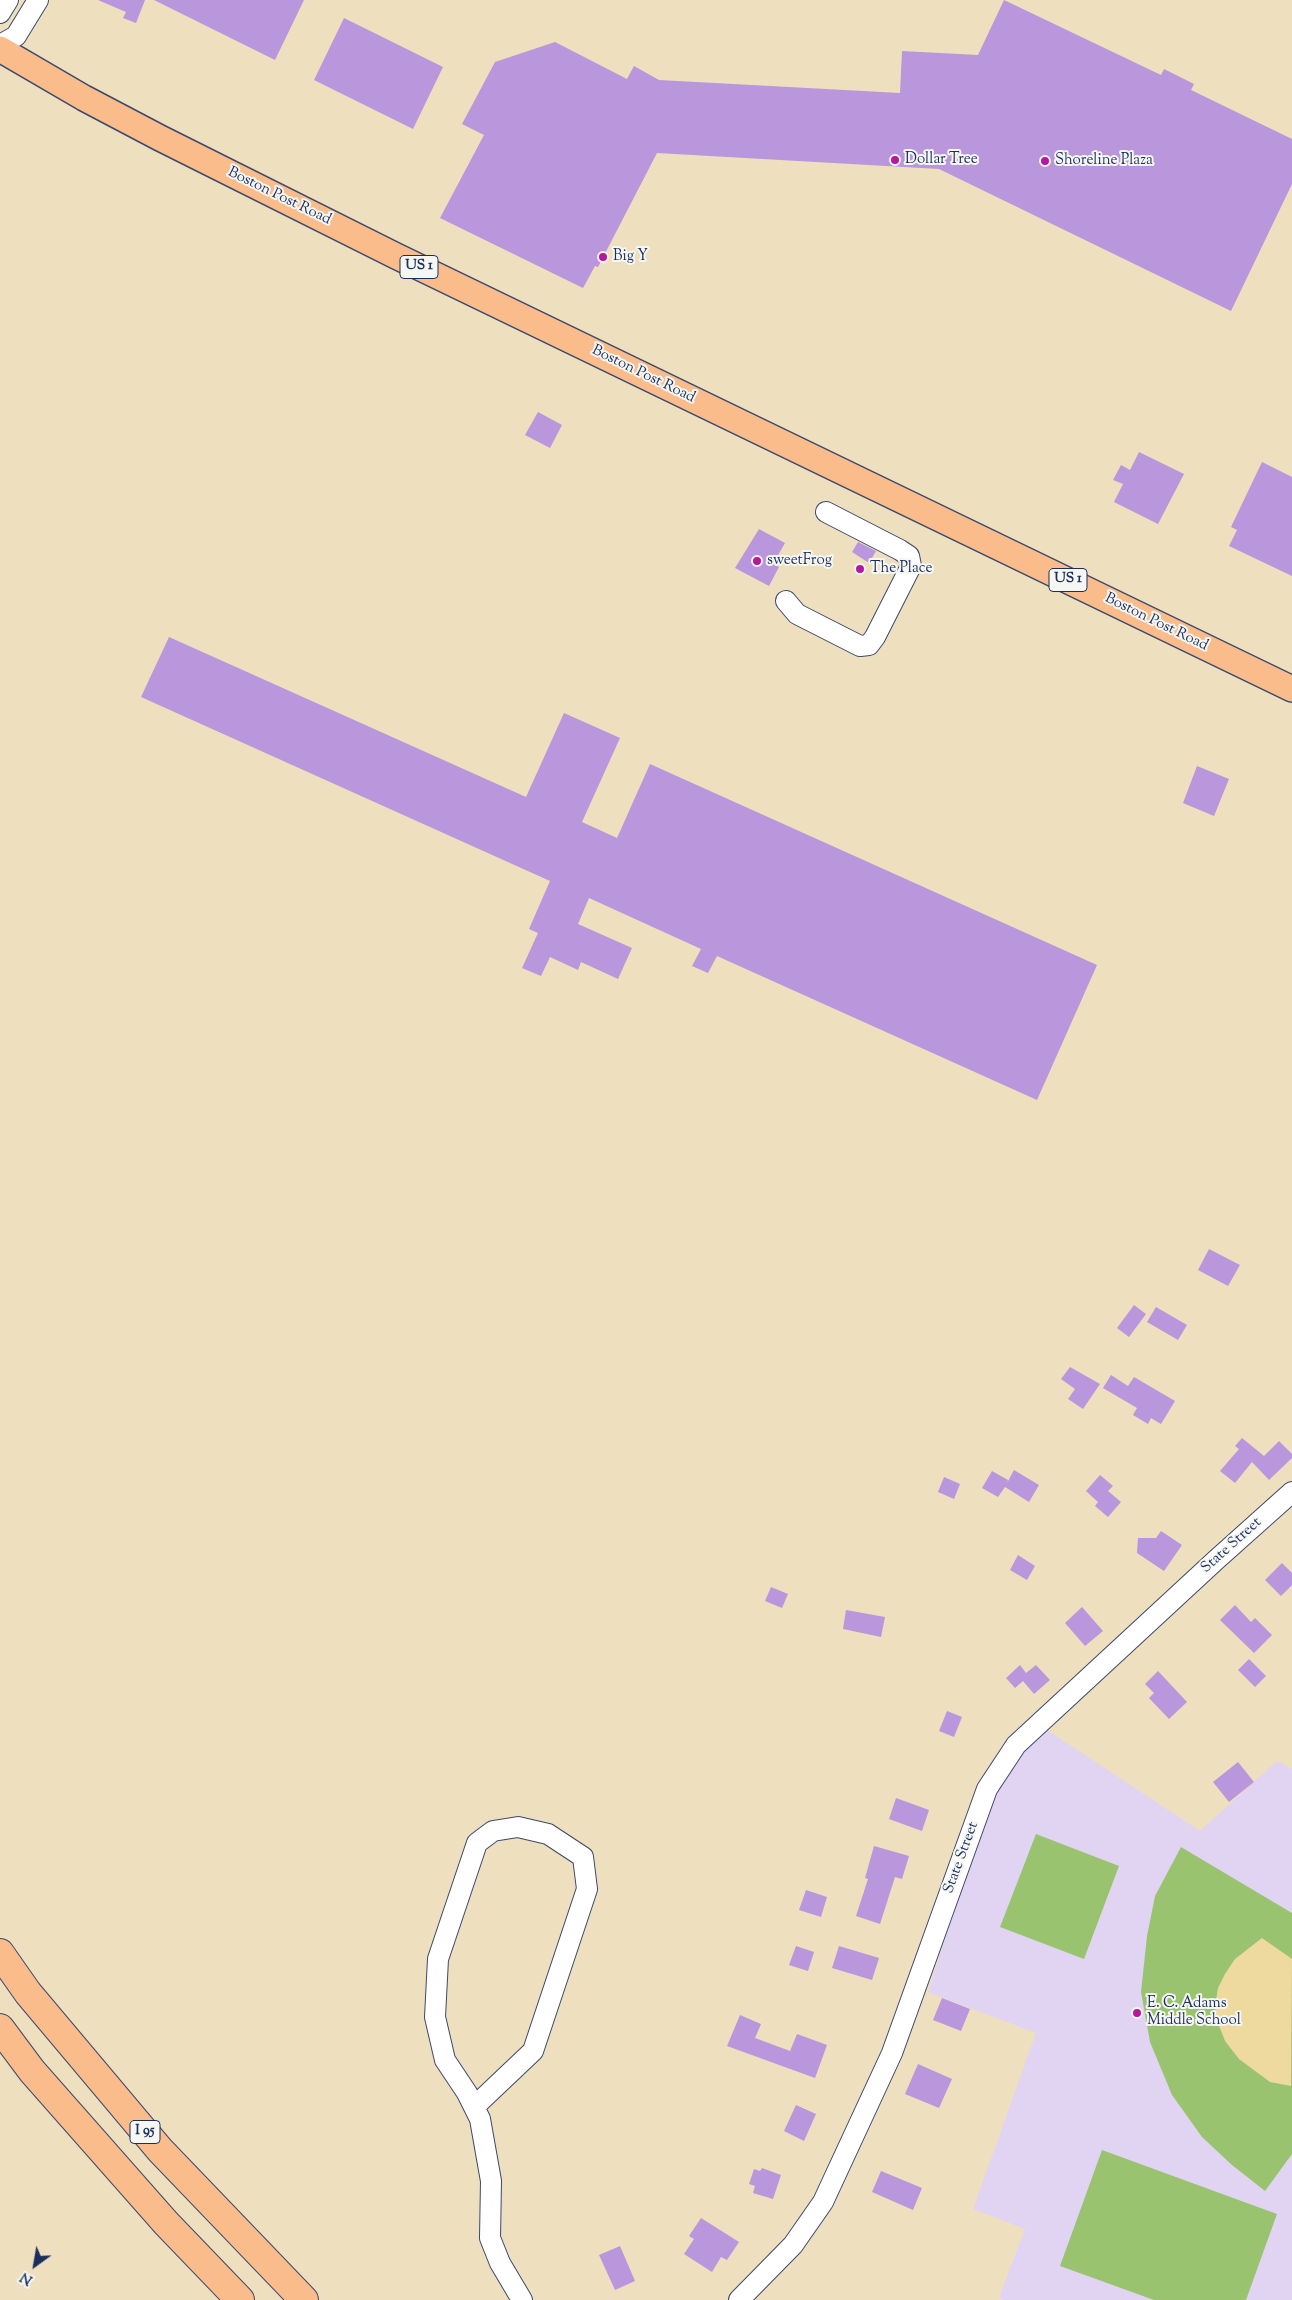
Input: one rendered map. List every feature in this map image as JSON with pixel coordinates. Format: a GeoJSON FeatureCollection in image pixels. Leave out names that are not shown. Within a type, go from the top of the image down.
{"type":"FeatureCollection","features":[{"type":"Feature","properties":{"kind":"highway","name":"I 95"},"geometry":{"type":"LineString","coordinates":[[0,1953],[28,1993],[160,2150],[304,2300]]}},
{"type":"Feature","properties":{"kind":"highway"},"geometry":{"type":"LineString","coordinates":[[0,2028],[32,2071],[166,2223],[240,2300]]}},
{"type":"Feature","properties":{"kind":"main road","name":"Boston Post Road"},"geometry":{"type":"LineString","coordinates":[[0,49],[152,134],[396,256],[1292,689]]}},
{"type":"Feature","properties":{"kind":"street"},"geometry":{"type":"LineString","coordinates":[[0,12],[8,0]]}},
{"type":"Feature","properties":{"kind":"street"},"geometry":{"type":"LineString","coordinates":[[0,45],[16,36],[38,0]]}},
{"type":"Feature","properties":{"kind":"street"},"geometry":{"type":"LineString","coordinates":[[786,600],[797,614],[860,646],[869,645],[875,637],[911,566],[909,556],[900,550],[826,512]]}},
{"type":"Feature","properties":{"kind":"street","name":"State Street"},"geometry":{"type":"LineString","coordinates":[[740,2300],[794,2245],[823,2202],[892,2053],[987,1789],[1016,1745],[1292,1492]]}},
{"type":"Feature","properties":{"kind":"street"},"geometry":{"type":"LineString","coordinates":[[474,2107],[533,2051],[586,1889],[583,1857],[548,1834],[518,1827],[493,1832],[477,1844],[438,1959],[435,2017],[445,2060],[480,2119],[490,2181],[490,2238],[500,2263],[522,2300]]}},
{"type":"Feature","properties":{"kind":"shaded area","name":"E. C. Adams Middle School"},"geometry":{"type":"Polygon","coordinates":[[[1041,1726],[1200,1831],[1277,1761],[1292,1769],[1292,2300],[1004,2300],[999,2298],[1025,2229],[973,2209],[1036,2033],[928,1992],[990,1799],[1041,1726]]]}},
{"type":"Feature","properties":{"kind":"green space"},"geometry":{"type":"Polygon","coordinates":[[[1036,1834],[1119,1866],[1084,1959],[1000,1927],[1036,1834]]]}},
{"type":"Feature","properties":{"kind":"green space"},"geometry":{"type":"Polygon","coordinates":[[[1181,1847],[1292,1913],[1292,2154],[1265,2191],[1232,2165],[1202,2137],[1172,2095],[1150,2042],[1141,1992],[1147,1936],[1155,1896],[1181,1847]]]}},
{"type":"Feature","properties":{"kind":"green space"},"geometry":{"type":"Polygon","coordinates":[[[1102,2150],[1277,2214],[1246,2300],[1154,2300],[1060,2266],[1102,2150]]]}},
{"type":"Feature","properties":{"kind":"sand"},"geometry":{"type":"Polygon","coordinates":[[[1262,1938],[1292,1959],[1291,2086],[1270,2082],[1239,2059],[1225,2041],[1218,2023],[1215,2007],[1218,1988],[1225,1974],[1235,1959],[1262,1938]]]}},
{"type":"Feature","properties":{"kind":"building"},"geometry":{"type":"Polygon","coordinates":[[[98,0],[145,0],[136,23],[123,18],[126,12],[98,0]]]}},
{"type":"Feature","properties":{"kind":"building"},"geometry":{"type":"Polygon","coordinates":[[[154,0],[304,0],[275,60],[154,0]]]}},
{"type":"Feature","properties":{"kind":"building","name":"Shoreline Plaza"},"geometry":{"type":"Polygon","coordinates":[[[1004,0],[1161,75],[1164,69],[1194,84],[1191,90],[1292,139],[1292,184],[1231,311],[939,169],[657,153],[598,267],[595,266],[583,288],[440,218],[484,135],[462,124],[495,62],[555,42],[627,79],[634,66],[659,80],[900,93],[902,51],[978,55],[1004,0]]]}},
{"type":"Feature","properties":{"kind":"building"},"geometry":{"type":"Polygon","coordinates":[[[344,18],[443,67],[413,129],[314,80],[344,18]]]}},
{"type":"Feature","properties":{"kind":"building"},"geometry":{"type":"Polygon","coordinates":[[[538,412],[562,425],[550,448],[525,435],[538,412]]]}},
{"type":"Feature","properties":{"kind":"building"},"geometry":{"type":"Polygon","coordinates":[[[1139,452],[1184,474],[1158,524],[1114,502],[1123,484],[1113,480],[1121,465],[1130,470],[1139,452]]]}},
{"type":"Feature","properties":{"kind":"building"},"geometry":{"type":"Polygon","coordinates":[[[1262,462],[1292,477],[1292,576],[1229,546],[1237,530],[1231,527],[1262,462]]]}},
{"type":"Feature","properties":{"kind":"building","name":"sweetFrog"},"geometry":{"type":"Polygon","coordinates":[[[759,529],[785,543],[773,564],[779,567],[769,586],[735,568],[759,529]]]}},
{"type":"Feature","properties":{"kind":"building"},"geometry":{"type":"Polygon","coordinates":[[[858,542],[876,551],[869,563],[852,552],[858,542]]]}},
{"type":"Feature","properties":{"kind":"building"},"geometry":{"type":"Polygon","coordinates":[[[169,637],[526,797],[564,713],[620,738],[582,822],[617,838],[650,764],[1097,965],[1037,1100],[717,956],[708,973],[692,966],[701,949],[589,898],[578,924],[632,948],[618,979],[581,962],[578,970],[550,957],[541,976],[522,968],[538,933],[529,929],[550,881],[141,697],[169,637]]]}},
{"type":"Feature","properties":{"kind":"building"},"geometry":{"type":"Polygon","coordinates":[[[1197,766],[1229,779],[1214,816],[1183,803],[1197,766]]]}},
{"type":"Feature","properties":{"kind":"building"},"geometry":{"type":"Polygon","coordinates":[[[1209,1249],[1240,1265],[1228,1286],[1198,1270],[1209,1249]]]}},
{"type":"Feature","properties":{"kind":"building"},"geometry":{"type":"Polygon","coordinates":[[[1134,1305],[1146,1314],[1129,1337],[1117,1328],[1134,1305]]]}},
{"type":"Feature","properties":{"kind":"building"},"geometry":{"type":"Polygon","coordinates":[[[1156,1307],[1187,1325],[1178,1340],[1147,1322],[1156,1307]]]}},
{"type":"Feature","properties":{"kind":"building"},"geometry":{"type":"Polygon","coordinates":[[[1070,1367],[1100,1384],[1083,1409],[1068,1399],[1075,1389],[1061,1379],[1070,1367]]]}},
{"type":"Feature","properties":{"kind":"building"},"geometry":{"type":"Polygon","coordinates":[[[1111,1375],[1128,1386],[1134,1377],[1175,1401],[1161,1424],[1151,1418],[1148,1424],[1133,1415],[1137,1408],[1103,1388],[1111,1375]]]}},
{"type":"Feature","properties":{"kind":"building"},"geometry":{"type":"Polygon","coordinates":[[[1242,1438],[1264,1456],[1279,1441],[1292,1454],[1292,1458],[1269,1480],[1252,1462],[1235,1483],[1220,1471],[1239,1449],[1235,1446],[1242,1438]]]}},
{"type":"Feature","properties":{"kind":"building"},"geometry":{"type":"Polygon","coordinates":[[[1014,1470],[1039,1485],[1029,1502],[1005,1487],[998,1497],[982,1488],[992,1471],[1008,1480],[1007,1483],[1014,1470]]]}},
{"type":"Feature","properties":{"kind":"building"},"geometry":{"type":"Polygon","coordinates":[[[1100,1475],[1113,1486],[1108,1491],[1121,1502],[1108,1517],[1095,1506],[1098,1502],[1086,1491],[1100,1475]]]}},
{"type":"Feature","properties":{"kind":"building"},"geometry":{"type":"Polygon","coordinates":[[[944,1477],[960,1484],[954,1499],[938,1492],[944,1477]]]}},
{"type":"Feature","properties":{"kind":"building"},"geometry":{"type":"Polygon","coordinates":[[[1161,1531],[1182,1545],[1164,1571],[1137,1553],[1138,1538],[1156,1538],[1161,1531]]]}},
{"type":"Feature","properties":{"kind":"building"},"geometry":{"type":"Polygon","coordinates":[[[1018,1555],[1035,1566],[1027,1580],[1010,1570],[1018,1555]]]}},
{"type":"Feature","properties":{"kind":"building"},"geometry":{"type":"Polygon","coordinates":[[[1282,1563],[1292,1573],[1292,1585],[1281,1596],[1265,1580],[1282,1563]]]}},
{"type":"Feature","properties":{"kind":"building"},"geometry":{"type":"Polygon","coordinates":[[[771,1587],[788,1594],[782,1608],[765,1601],[771,1587]]]}},
{"type":"Feature","properties":{"kind":"building"},"geometry":{"type":"Polygon","coordinates":[[[1235,1605],[1251,1622],[1255,1618],[1272,1635],[1254,1653],[1220,1620],[1235,1605]]]}},
{"type":"Feature","properties":{"kind":"building"},"geometry":{"type":"Polygon","coordinates":[[[1082,1607],[1103,1631],[1085,1646],[1065,1623],[1082,1607]]]}},
{"type":"Feature","properties":{"kind":"building"},"geometry":{"type":"Polygon","coordinates":[[[846,1610],[885,1617],[881,1637],[843,1629],[846,1610]]]}},
{"type":"Feature","properties":{"kind":"building"},"geometry":{"type":"Polygon","coordinates":[[[1249,1659],[1266,1676],[1255,1687],[1238,1670],[1249,1659]]]}},
{"type":"Feature","properties":{"kind":"building"},"geometry":{"type":"Polygon","coordinates":[[[1020,1665],[1026,1673],[1036,1665],[1050,1680],[1034,1694],[1023,1681],[1015,1688],[1006,1678],[1020,1665]]]}},
{"type":"Feature","properties":{"kind":"building"},"geometry":{"type":"Polygon","coordinates":[[[1158,1671],[1187,1702],[1169,1719],[1149,1698],[1154,1693],[1145,1684],[1158,1671]]]}},
{"type":"Feature","properties":{"kind":"building"},"geometry":{"type":"Polygon","coordinates":[[[947,1711],[962,1717],[954,1737],[939,1731],[947,1711]]]}},
{"type":"Feature","properties":{"kind":"building"},"geometry":{"type":"Polygon","coordinates":[[[1238,1762],[1254,1782],[1229,1802],[1213,1782],[1238,1762]]]}},
{"type":"Feature","properties":{"kind":"building"},"geometry":{"type":"Polygon","coordinates":[[[896,1798],[929,1810],[922,1831],[889,1819],[896,1798]]]}},
{"type":"Feature","properties":{"kind":"building"},"geometry":{"type":"Polygon","coordinates":[[[874,1846],[909,1856],[902,1879],[895,1877],[880,1924],[856,1916],[868,1879],[865,1878],[874,1846]]]}},
{"type":"Feature","properties":{"kind":"building"},"geometry":{"type":"Polygon","coordinates":[[[806,1890],[827,1897],[821,1917],[799,1910],[806,1890]]]}},
{"type":"Feature","properties":{"kind":"building"},"geometry":{"type":"Polygon","coordinates":[[[796,1946],[814,1952],[808,1971],[789,1965],[796,1946]]]}},
{"type":"Feature","properties":{"kind":"building"},"geometry":{"type":"Polygon","coordinates":[[[839,1946],[879,1958],[872,1980],[832,1968],[839,1946]]]}},
{"type":"Feature","properties":{"kind":"building"},"geometry":{"type":"Polygon","coordinates":[[[942,1998],[970,2009],[961,2031],[933,2020],[942,1998]]]}},
{"type":"Feature","properties":{"kind":"building"},"geometry":{"type":"Polygon","coordinates":[[[740,2015],[761,2024],[755,2038],[790,2051],[797,2034],[827,2045],[815,2078],[727,2046],[740,2015]]]}},
{"type":"Feature","properties":{"kind":"building"},"geometry":{"type":"Polygon","coordinates":[[[918,2064],[952,2079],[939,2108],[905,2094],[918,2064]]]}},
{"type":"Feature","properties":{"kind":"building"},"geometry":{"type":"Polygon","coordinates":[[[796,2105],[816,2114],[804,2141],[784,2131],[796,2105]]]}},
{"type":"Feature","properties":{"kind":"building"},"geometry":{"type":"Polygon","coordinates":[[[762,2168],[781,2175],[773,2199],[753,2193],[755,2186],[749,2184],[754,2169],[760,2171],[762,2168]]]}},
{"type":"Feature","properties":{"kind":"building"},"geometry":{"type":"Polygon","coordinates":[[[881,2171],[922,2188],[913,2210],[872,2192],[881,2171]]]}},
{"type":"Feature","properties":{"kind":"building"},"geometry":{"type":"Polygon","coordinates":[[[701,2218],[739,2242],[727,2260],[721,2257],[712,2272],[684,2254],[694,2239],[689,2236],[701,2218]]]}},
{"type":"Feature","properties":{"kind":"building"},"geometry":{"type":"Polygon","coordinates":[[[620,2246],[635,2281],[615,2290],[599,2255],[620,2246]]]}},
{"type":"Feature","properties":{"kind":"place","name":"Dollar Tree"},"geometry":{"type":"Point","coordinates":[895,160]}},
{"type":"Feature","properties":{"kind":"place","name":"Shoreline Plaza"},"geometry":{"type":"Point","coordinates":[1045,161]}},
{"type":"Feature","properties":{"kind":"place","name":"Big Y"},"geometry":{"type":"Point","coordinates":[603,257]}},
{"type":"Feature","properties":{"kind":"place","name":"sweetFrog"},"geometry":{"type":"Point","coordinates":[757,561]}},
{"type":"Feature","properties":{"kind":"place","name":"The Place"},"geometry":{"type":"Point","coordinates":[860,569]}},
{"type":"Feature","properties":{"kind":"place","name":"E. C. Adams Middle School"},"geometry":{"type":"Point","coordinates":[1137,2013]}}]}
